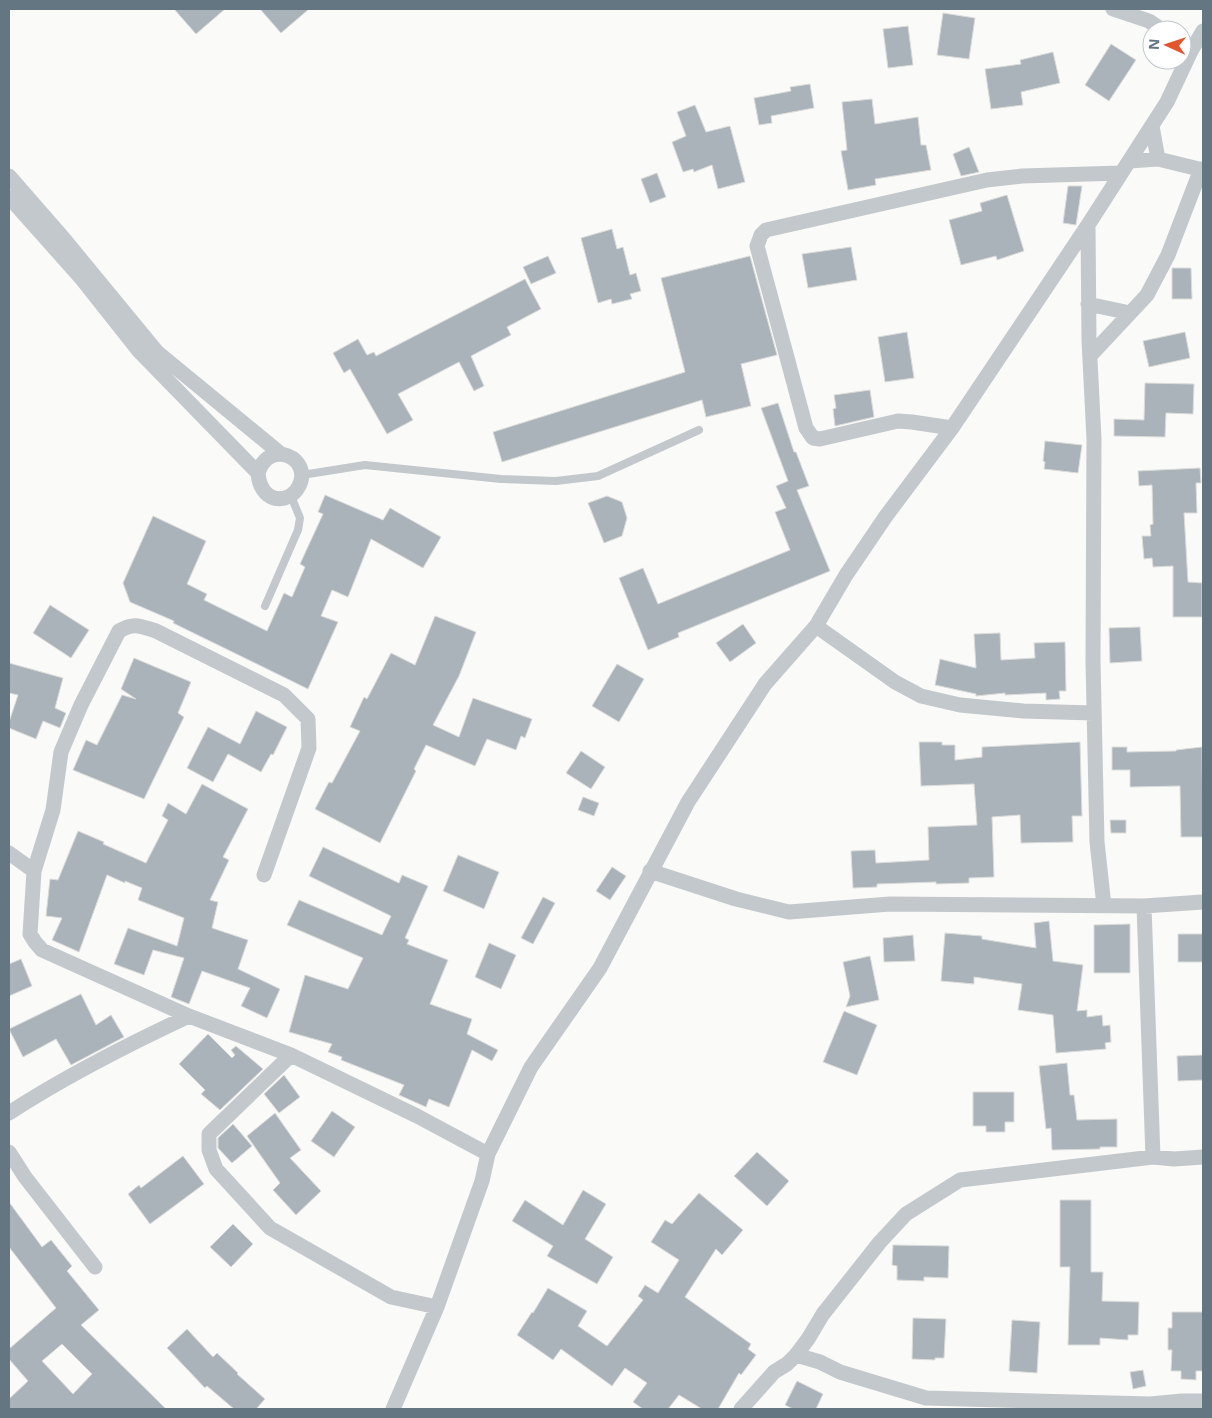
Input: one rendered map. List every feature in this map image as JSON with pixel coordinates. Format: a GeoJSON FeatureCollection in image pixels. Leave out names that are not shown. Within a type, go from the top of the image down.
{"type":"FeatureCollection","features":[{"type":"Feature","properties":{"kind":"street"},"geometry":{"type":"LineString","coordinates":[[1112,9],[1146,20]]}},
{"type":"Feature","properties":{"kind":"street"},"geometry":{"type":"LineString","coordinates":[[1192,42],[1203,31]]}},
{"type":"Feature","properties":{"kind":"street"},"geometry":{"type":"LineString","coordinates":[[393,1409],[437,1307],[482,1181],[488,1154],[531,1066],[600,968],[688,802],[765,684],[816,626],[846,575],[886,516],[952,428],[1088,225],[1167,102],[1178,70]]}},
{"type":"Feature","properties":{"kind":"street"},"geometry":{"type":"LineString","coordinates":[[1152,126],[1158,159]]}},
{"type":"Feature","properties":{"kind":"street"},"geometry":{"type":"LineString","coordinates":[[952,428],[898,421],[820,439],[813,438],[806,428],[757,246],[761,235],[766,230],[987,180],[1125,167],[1158,159],[1202,169],[1168,255],[1147,295],[1090,356]]}},
{"type":"Feature","properties":{"kind":"street"},"geometry":{"type":"LineString","coordinates":[[9,176],[64,239],[144,357],[258,474]]}},
{"type":"Feature","properties":{"kind":"street"},"geometry":{"type":"LineString","coordinates":[[9,196],[82,279],[157,352],[281,454]]}},
{"type":"Feature","properties":{"kind":"street"},"geometry":{"type":"LineString","coordinates":[[1088,225],[1088,304],[1094,440],[1093,661],[1097,842],[1104,906]]}},
{"type":"Feature","properties":{"kind":"street"},"geometry":{"type":"LineString","coordinates":[[1088,304],[1130,313]]}},
{"type":"Feature","properties":{"kind":"street"},"geometry":{"type":"LineString","coordinates":[[281,454],[296,460],[302,475],[301,483],[297,491],[291,496],[275,498],[268,495],[262,489],[258,482],[258,474],[260,466],[265,459],[272,455],[281,454]]}},
{"type":"Feature","properties":{"kind":"street"},"geometry":{"type":"LineString","coordinates":[[264,875],[309,748],[308,719],[284,695],[156,631],[136,624],[128,625],[118,631],[61,752],[54,810],[34,871],[30,934],[42,950],[189,1016],[291,1055],[417,1116],[488,1154]]}},
{"type":"Feature","properties":{"kind":"street"},"geometry":{"type":"LineString","coordinates":[[816,626],[895,682],[921,696],[960,705],[1023,711],[1094,713]]}},
{"type":"Feature","properties":{"kind":"street"},"geometry":{"type":"LineString","coordinates":[[9,853],[34,871]]}},
{"type":"Feature","properties":{"kind":"street"},"geometry":{"type":"LineString","coordinates":[[650,872],[790,912],[890,904],[1144,906],[1203,902]]}},
{"type":"Feature","properties":{"kind":"street"},"geometry":{"type":"LineString","coordinates":[[1144,906],[1153,1157]]}},
{"type":"Feature","properties":{"kind":"street"},"geometry":{"type":"LineString","coordinates":[[9,1113],[30,1099],[137,1041],[189,1016]]}},
{"type":"Feature","properties":{"kind":"street"},"geometry":{"type":"LineString","coordinates":[[291,1055],[209,1134],[209,1150],[216,1169],[270,1228],[391,1298],[437,1307]]}},
{"type":"Feature","properties":{"kind":"street"},"geometry":{"type":"LineString","coordinates":[[9,1152],[25,1177],[95,1267]]}},
{"type":"Feature","properties":{"kind":"street"},"geometry":{"type":"LineString","coordinates":[[742,1409],[774,1372],[788,1364],[796,1355],[823,1314],[880,1242],[906,1214],[960,1180],[1153,1157],[1174,1159],[1203,1157]]}},
{"type":"Feature","properties":{"kind":"street"},"geometry":{"type":"LineString","coordinates":[[796,1355],[820,1362],[840,1372],[925,1404],[1150,1407],[1182,1400],[1203,1400]]}},
{"type":"Feature","properties":{"kind":"lane"},"geometry":{"type":"LineString","coordinates":[[302,475],[365,464],[501,479],[556,481],[598,476],[699,430]]}},
{"type":"Feature","properties":{"kind":"lane"},"geometry":{"type":"LineString","coordinates":[[265,606],[298,530],[300,518],[291,496]]}},
{"type":"Feature","properties":{"kind":"building"},"geometry":{"type":"Polygon","coordinates":[[[174,9],[225,9],[196,34],[174,9]]]}},
{"type":"Feature","properties":{"kind":"building"},"geometry":{"type":"Polygon","coordinates":[[[260,9],[309,9],[281,33],[260,9]]]}},
{"type":"Feature","properties":{"kind":"building"},"geometry":{"type":"Polygon","coordinates":[[[943,13],[975,18],[969,59],[937,55],[943,13]]]}},
{"type":"Feature","properties":{"kind":"building"},"geometry":{"type":"Polygon","coordinates":[[[908,26],[913,65],[888,68],[883,29],[908,26]]]}},
{"type":"Feature","properties":{"kind":"building"},"geometry":{"type":"Polygon","coordinates":[[[1111,44],[1136,60],[1109,101],[1085,85],[1111,44]]]}},
{"type":"Feature","properties":{"kind":"building"},"geometry":{"type":"Polygon","coordinates":[[[1053,52],[1060,83],[1021,92],[1023,105],[991,109],[985,69],[1021,64],[1020,60],[1053,52]]]}},
{"type":"Feature","properties":{"kind":"building"},"geometry":{"type":"Polygon","coordinates":[[[810,84],[814,108],[771,116],[772,123],[759,125],[754,98],[791,91],[790,87],[810,84]]]}},
{"type":"Feature","properties":{"kind":"building"},"geometry":{"type":"Polygon","coordinates":[[[872,99],[875,124],[918,117],[921,145],[926,145],[931,170],[875,179],[876,185],[848,190],[841,151],[847,150],[842,102],[872,99]]]}},
{"type":"Feature","properties":{"kind":"building"},"geometry":{"type":"Polygon","coordinates":[[[695,105],[706,132],[730,126],[745,182],[718,189],[712,165],[694,172],[693,169],[683,172],[672,142],[686,136],[677,112],[695,105]]]}},
{"type":"Feature","properties":{"kind":"building"},"geometry":{"type":"Polygon","coordinates":[[[969,147],[979,172],[961,176],[953,154],[969,147]]]}},
{"type":"Feature","properties":{"kind":"building"},"geometry":{"type":"Polygon","coordinates":[[[657,173],[666,197],[650,203],[641,179],[657,173]]]}},
{"type":"Feature","properties":{"kind":"building"},"geometry":{"type":"Polygon","coordinates":[[[1068,186],[1082,186],[1076,225],[1063,223],[1068,186]]]}},
{"type":"Feature","properties":{"kind":"building"},"geometry":{"type":"Polygon","coordinates":[[[1007,195],[1024,251],[997,260],[996,256],[961,265],[949,220],[982,211],[980,203],[1007,195]]]}},
{"type":"Feature","properties":{"kind":"building"},"geometry":{"type":"Polygon","coordinates":[[[612,229],[617,249],[623,247],[630,275],[636,273],[641,291],[630,294],[632,299],[612,304],[611,299],[598,303],[581,238],[612,229]]]}},
{"type":"Feature","properties":{"kind":"building"},"geometry":{"type":"Polygon","coordinates":[[[851,247],[857,280],[808,288],[802,254],[851,247]]]}},
{"type":"Feature","properties":{"kind":"building"},"geometry":{"type":"Polygon","coordinates":[[[548,256],[556,273],[531,284],[523,267],[548,256]]]}},
{"type":"Feature","properties":{"kind":"building"},"geometry":{"type":"Polygon","coordinates":[[[750,256],[777,355],[741,364],[751,406],[706,417],[702,400],[502,462],[493,432],[685,372],[661,278],[750,256]]]}},
{"type":"Feature","properties":{"kind":"building"},"geometry":{"type":"Polygon","coordinates":[[[1172,268],[1191,268],[1192,299],[1172,299],[1172,268]]]}},
{"type":"Feature","properties":{"kind":"building"},"geometry":{"type":"Polygon","coordinates":[[[525,279],[541,309],[507,327],[511,335],[471,356],[484,386],[474,391],[459,362],[398,394],[413,420],[387,434],[350,369],[344,373],[333,353],[358,339],[367,355],[374,352],[376,356],[525,279]]]}},
{"type":"Feature","properties":{"kind":"building"},"geometry":{"type":"Polygon","coordinates":[[[907,332],[914,378],[885,382],[878,337],[907,332]]]}},
{"type":"Feature","properties":{"kind":"building"},"geometry":{"type":"Polygon","coordinates":[[[1185,332],[1190,358],[1149,367],[1143,341],[1185,332]]]}},
{"type":"Feature","properties":{"kind":"building"},"geometry":{"type":"Polygon","coordinates":[[[1145,383],[1194,384],[1193,414],[1166,413],[1165,437],[1114,436],[1114,419],[1144,420],[1145,383]]]}},
{"type":"Feature","properties":{"kind":"building"},"geometry":{"type":"Polygon","coordinates":[[[870,390],[874,417],[835,426],[833,409],[836,408],[834,395],[870,390]]]}},
{"type":"Feature","properties":{"kind":"building"},"geometry":{"type":"Polygon","coordinates":[[[778,403],[794,452],[796,452],[809,486],[797,490],[830,571],[678,633],[679,637],[648,650],[619,578],[643,568],[658,604],[790,550],[775,512],[786,508],[776,486],[788,481],[761,408],[778,403]]]}},
{"type":"Feature","properties":{"kind":"building"},"geometry":{"type":"Polygon","coordinates":[[[1045,441],[1082,445],[1078,473],[1044,469],[1045,441]]]}},
{"type":"Feature","properties":{"kind":"building"},"geometry":{"type":"Polygon","coordinates":[[[1200,468],[1201,483],[1196,483],[1197,513],[1184,513],[1188,582],[1202,583],[1202,617],[1173,617],[1173,566],[1153,567],[1152,558],[1144,559],[1142,536],[1151,536],[1150,525],[1153,524],[1152,485],[1139,486],[1138,471],[1200,468]]]}},
{"type":"Feature","properties":{"kind":"building"},"geometry":{"type":"Polygon","coordinates":[[[325,495],[383,520],[390,508],[441,537],[423,568],[371,539],[348,597],[332,590],[321,616],[338,622],[308,689],[173,623],[174,621],[130,602],[123,583],[153,516],[206,541],[187,584],[207,594],[204,600],[267,631],[284,593],[292,597],[305,567],[300,564],[323,514],[318,512],[325,495]]]}},
{"type":"Feature","properties":{"kind":"building"},"geometry":{"type":"Polygon","coordinates":[[[607,496],[622,502],[627,518],[622,536],[604,543],[588,503],[607,496]]]}},
{"type":"Feature","properties":{"kind":"building"},"geometry":{"type":"Polygon","coordinates":[[[50,605],[89,630],[71,658],[33,633],[50,605]]]}},
{"type":"Feature","properties":{"kind":"building"},"geometry":{"type":"Polygon","coordinates":[[[435,616],[476,632],[459,676],[433,725],[459,737],[473,698],[532,719],[525,738],[521,736],[516,750],[487,739],[475,766],[426,745],[414,769],[416,771],[380,843],[315,809],[329,782],[332,783],[360,731],[350,727],[364,697],[367,699],[391,653],[415,665],[435,616]]]}},
{"type":"Feature","properties":{"kind":"building"},"geometry":{"type":"Polygon","coordinates":[[[743,624],[756,643],[730,662],[716,643],[743,624]]]}},
{"type":"Feature","properties":{"kind":"building"},"geometry":{"type":"Polygon","coordinates":[[[1140,627],[1142,661],[1110,663],[1109,628],[1140,627]]]}},
{"type":"Feature","properties":{"kind":"building"},"geometry":{"type":"Polygon","coordinates":[[[1000,633],[1001,660],[1035,658],[1034,643],[1065,642],[1066,691],[1059,691],[1060,699],[1046,700],[1046,693],[1005,695],[1005,693],[976,696],[976,694],[935,685],[940,659],[976,668],[974,634],[1000,633]]]}},
{"type":"Feature","properties":{"kind":"building"},"geometry":{"type":"Polygon","coordinates":[[[134,658],[191,682],[178,713],[184,717],[144,799],[73,770],[86,740],[97,745],[122,695],[136,699],[121,689],[134,658]]]}},
{"type":"Feature","properties":{"kind":"building"},"geometry":{"type":"Polygon","coordinates":[[[9,663],[63,678],[55,708],[66,713],[60,728],[43,721],[36,739],[9,728],[9,722],[18,695],[9,693],[9,663]]]}},
{"type":"Feature","properties":{"kind":"building"},"geometry":{"type":"Polygon","coordinates":[[[617,664],[644,679],[619,722],[592,706],[617,664]]]}},
{"type":"Feature","properties":{"kind":"building"},"geometry":{"type":"Polygon","coordinates":[[[256,711],[287,727],[273,755],[271,754],[261,772],[228,754],[213,782],[187,768],[208,727],[240,744],[256,711]]]}},
{"type":"Feature","properties":{"kind":"building"},"geometry":{"type":"Polygon","coordinates":[[[919,742],[942,742],[942,745],[955,745],[955,760],[982,757],[982,747],[1080,742],[1082,816],[1072,816],[1073,842],[1021,843],[1020,815],[992,817],[994,877],[969,878],[969,883],[877,884],[877,887],[853,888],[851,851],[875,850],[876,863],[929,860],[928,827],[977,825],[974,784],[921,786],[919,742]]]}},
{"type":"Feature","properties":{"kind":"building"},"geometry":{"type":"Polygon","coordinates":[[[1112,747],[1127,747],[1127,752],[1176,751],[1202,747],[1203,837],[1181,837],[1180,786],[1130,787],[1130,770],[1112,770],[1112,747]]]}},
{"type":"Feature","properties":{"kind":"building"},"geometry":{"type":"Polygon","coordinates":[[[581,751],[605,767],[591,789],[566,773],[581,751]]]}},
{"type":"Feature","properties":{"kind":"building"},"geometry":{"type":"Polygon","coordinates":[[[202,784],[248,809],[223,857],[229,860],[210,900],[218,902],[212,928],[248,940],[238,969],[280,989],[267,1018],[241,1006],[250,988],[202,971],[189,1004],[171,997],[184,958],[153,950],[144,975],[114,964],[128,928],[177,946],[184,918],[138,900],[142,888],[125,881],[125,883],[107,875],[79,952],[52,940],[62,918],[46,916],[50,879],[58,880],[78,831],[146,863],[168,820],[162,816],[168,803],[186,814],[202,784]]]}},
{"type":"Feature","properties":{"kind":"building"},"geometry":{"type":"Polygon","coordinates":[[[583,797],[599,803],[594,816],[578,810],[583,797]]]}},
{"type":"Feature","properties":{"kind":"building"},"geometry":{"type":"Polygon","coordinates":[[[1110,820],[1126,820],[1126,833],[1111,833],[1110,820]]]}},
{"type":"Feature","properties":{"kind":"building"},"geometry":{"type":"Polygon","coordinates":[[[323,847],[399,883],[402,875],[428,886],[405,938],[409,940],[407,944],[448,960],[430,1004],[472,1019],[467,1034],[498,1050],[492,1061],[472,1050],[449,1107],[429,1099],[426,1107],[399,1095],[404,1085],[341,1060],[342,1057],[328,1052],[332,1044],[289,1032],[305,975],[348,989],[363,958],[287,925],[299,900],[382,935],[391,916],[309,876],[323,847]]]}},
{"type":"Feature","properties":{"kind":"building"},"geometry":{"type":"Polygon","coordinates":[[[458,855],[499,872],[484,909],[443,891],[458,855]]]}},
{"type":"Feature","properties":{"kind":"building"},"geometry":{"type":"Polygon","coordinates":[[[612,867],[626,876],[610,900],[596,891],[612,867]]]}},
{"type":"Feature","properties":{"kind":"building"},"geometry":{"type":"Polygon","coordinates":[[[543,897],[555,903],[533,944],[521,938],[543,897]]]}},
{"type":"Feature","properties":{"kind":"building"},"geometry":{"type":"Polygon","coordinates":[[[1049,921],[1053,961],[1083,965],[1077,1011],[1087,1010],[1087,1017],[1102,1015],[1103,1026],[1110,1025],[1111,1042],[1105,1043],[1106,1049],[1056,1053],[1053,1015],[1018,1010],[1022,984],[974,977],[974,984],[941,981],[945,933],[982,936],[982,939],[1036,948],[1034,923],[1049,921]]]}},
{"type":"Feature","properties":{"kind":"building"},"geometry":{"type":"Polygon","coordinates":[[[1130,924],[1130,973],[1094,973],[1094,925],[1130,924]]]}},
{"type":"Feature","properties":{"kind":"building"},"geometry":{"type":"Polygon","coordinates":[[[1178,934],[1203,934],[1203,962],[1178,962],[1178,934]]]}},
{"type":"Feature","properties":{"kind":"building"},"geometry":{"type":"Polygon","coordinates":[[[913,935],[915,961],[884,962],[883,938],[913,935]]]}},
{"type":"Feature","properties":{"kind":"building"},"geometry":{"type":"Polygon","coordinates":[[[489,943],[516,955],[501,989],[475,977],[489,943]]]}},
{"type":"Feature","properties":{"kind":"building"},"geometry":{"type":"Polygon","coordinates":[[[870,956],[879,1000],[846,1007],[850,996],[843,962],[870,956]]]}},
{"type":"Feature","properties":{"kind":"building"},"geometry":{"type":"Polygon","coordinates":[[[21,959],[32,986],[9,996],[9,964],[21,959]]]}},
{"type":"Feature","properties":{"kind":"building"},"geometry":{"type":"Polygon","coordinates":[[[81,994],[96,1025],[111,1015],[124,1037],[71,1065],[56,1039],[23,1057],[9,1029],[81,994]]]}},
{"type":"Feature","properties":{"kind":"building"},"geometry":{"type":"Polygon","coordinates":[[[844,1011],[877,1025],[857,1075],[823,1062],[844,1011]]]}},
{"type":"Feature","properties":{"kind":"building"},"geometry":{"type":"Polygon","coordinates":[[[208,1034],[232,1058],[235,1055],[231,1050],[236,1046],[263,1069],[220,1110],[201,1094],[205,1090],[179,1064],[208,1034]]]}},
{"type":"Feature","properties":{"kind":"building"},"geometry":{"type":"Polygon","coordinates":[[[1203,1055],[1203,1080],[1178,1081],[1177,1056],[1203,1055]]]}},
{"type":"Feature","properties":{"kind":"building"},"geometry":{"type":"Polygon","coordinates":[[[1067,1063],[1070,1095],[1074,1095],[1077,1120],[1117,1119],[1117,1147],[1052,1150],[1051,1128],[1046,1129],[1039,1066],[1067,1063]]]}},
{"type":"Feature","properties":{"kind":"building"},"geometry":{"type":"Polygon","coordinates":[[[284,1075],[300,1097],[279,1113],[264,1094],[284,1075]]]}},
{"type":"Feature","properties":{"kind":"building"},"geometry":{"type":"Polygon","coordinates":[[[973,1092],[1014,1092],[1014,1122],[1005,1122],[1005,1132],[986,1132],[986,1126],[973,1126],[973,1092]]]}},
{"type":"Feature","properties":{"kind":"building"},"geometry":{"type":"Polygon","coordinates":[[[332,1111],[355,1127],[334,1157],[311,1141],[332,1111]]]}},
{"type":"Feature","properties":{"kind":"building"},"geometry":{"type":"Polygon","coordinates":[[[275,1113],[301,1150],[290,1158],[321,1191],[296,1215],[273,1190],[280,1183],[247,1136],[275,1113]]]}},
{"type":"Feature","properties":{"kind":"building"},"geometry":{"type":"Polygon","coordinates":[[[233,1124],[252,1146],[232,1163],[218,1148],[218,1138],[233,1124]]]}},
{"type":"Feature","properties":{"kind":"building"},"geometry":{"type":"Polygon","coordinates":[[[757,1152],[789,1181],[767,1206],[734,1176],[757,1152]]]}},
{"type":"Feature","properties":{"kind":"building"},"geometry":{"type":"Polygon","coordinates":[[[183,1156],[204,1184],[150,1224],[128,1194],[139,1185],[141,1188],[183,1156]]]}},
{"type":"Feature","properties":{"kind":"building"},"geometry":{"type":"Polygon","coordinates":[[[583,1190],[606,1204],[585,1239],[613,1257],[597,1284],[547,1256],[553,1246],[512,1221],[525,1200],[563,1225],[583,1190]]]}},
{"type":"Feature","properties":{"kind":"building"},"geometry":{"type":"Polygon","coordinates":[[[699,1193],[743,1230],[722,1255],[716,1249],[685,1297],[751,1344],[748,1349],[756,1355],[741,1375],[739,1373],[718,1409],[702,1409],[679,1395],[668,1409],[643,1409],[633,1402],[647,1383],[625,1368],[612,1386],[561,1349],[553,1360],[517,1335],[548,1288],[587,1311],[578,1326],[607,1346],[643,1300],[638,1296],[645,1285],[658,1293],[679,1260],[651,1242],[665,1220],[672,1224],[699,1193]]]}},
{"type":"Feature","properties":{"kind":"building"},"geometry":{"type":"Polygon","coordinates":[[[1060,1200],[1091,1200],[1091,1272],[1103,1272],[1102,1301],[1139,1302],[1138,1335],[1128,1335],[1128,1340],[1100,1338],[1100,1345],[1068,1345],[1070,1267],[1060,1267],[1060,1200]]]}},
{"type":"Feature","properties":{"kind":"building"},"geometry":{"type":"Polygon","coordinates":[[[9,1202],[42,1247],[51,1240],[72,1266],[67,1271],[99,1310],[81,1325],[166,1409],[9,1409],[9,1399],[28,1381],[9,1359],[9,1349],[56,1308],[9,1247],[9,1202]],[[62,1344],[42,1361],[73,1394],[92,1374],[62,1344]]]}},
{"type":"Feature","properties":{"kind":"building"},"geometry":{"type":"Polygon","coordinates":[[[233,1224],[253,1244],[231,1267],[210,1247],[233,1224]]]}},
{"type":"Feature","properties":{"kind":"building"},"geometry":{"type":"Polygon","coordinates":[[[893,1245],[949,1246],[948,1278],[924,1277],[924,1281],[897,1280],[897,1266],[892,1265],[893,1245]]]}},
{"type":"Feature","properties":{"kind":"building"},"geometry":{"type":"Polygon","coordinates":[[[1172,1312],[1203,1312],[1203,1371],[1196,1371],[1196,1380],[1181,1379],[1181,1371],[1171,1371],[1172,1350],[1168,1350],[1168,1328],[1172,1328],[1172,1312]]]}},
{"type":"Feature","properties":{"kind":"building"},"geometry":{"type":"Polygon","coordinates":[[[913,1318],[946,1319],[944,1358],[935,1358],[935,1360],[912,1359],[913,1318]]]}},
{"type":"Feature","properties":{"kind":"building"},"geometry":{"type":"Polygon","coordinates":[[[1012,1320],[1040,1322],[1037,1373],[1009,1371],[1012,1320]]]}},
{"type":"Feature","properties":{"kind":"building"},"geometry":{"type":"Polygon","coordinates":[[[187,1329],[213,1357],[217,1353],[265,1399],[256,1409],[234,1409],[207,1386],[205,1388],[167,1348],[187,1329]]]}},
{"type":"Feature","properties":{"kind":"building"},"geometry":{"type":"Polygon","coordinates":[[[1143,1370],[1146,1386],[1133,1389],[1130,1372],[1143,1370]]]}},
{"type":"Feature","properties":{"kind":"building"},"geometry":{"type":"Polygon","coordinates":[[[797,1381],[823,1394],[816,1409],[793,1409],[785,1405],[797,1381]]]}}]}
